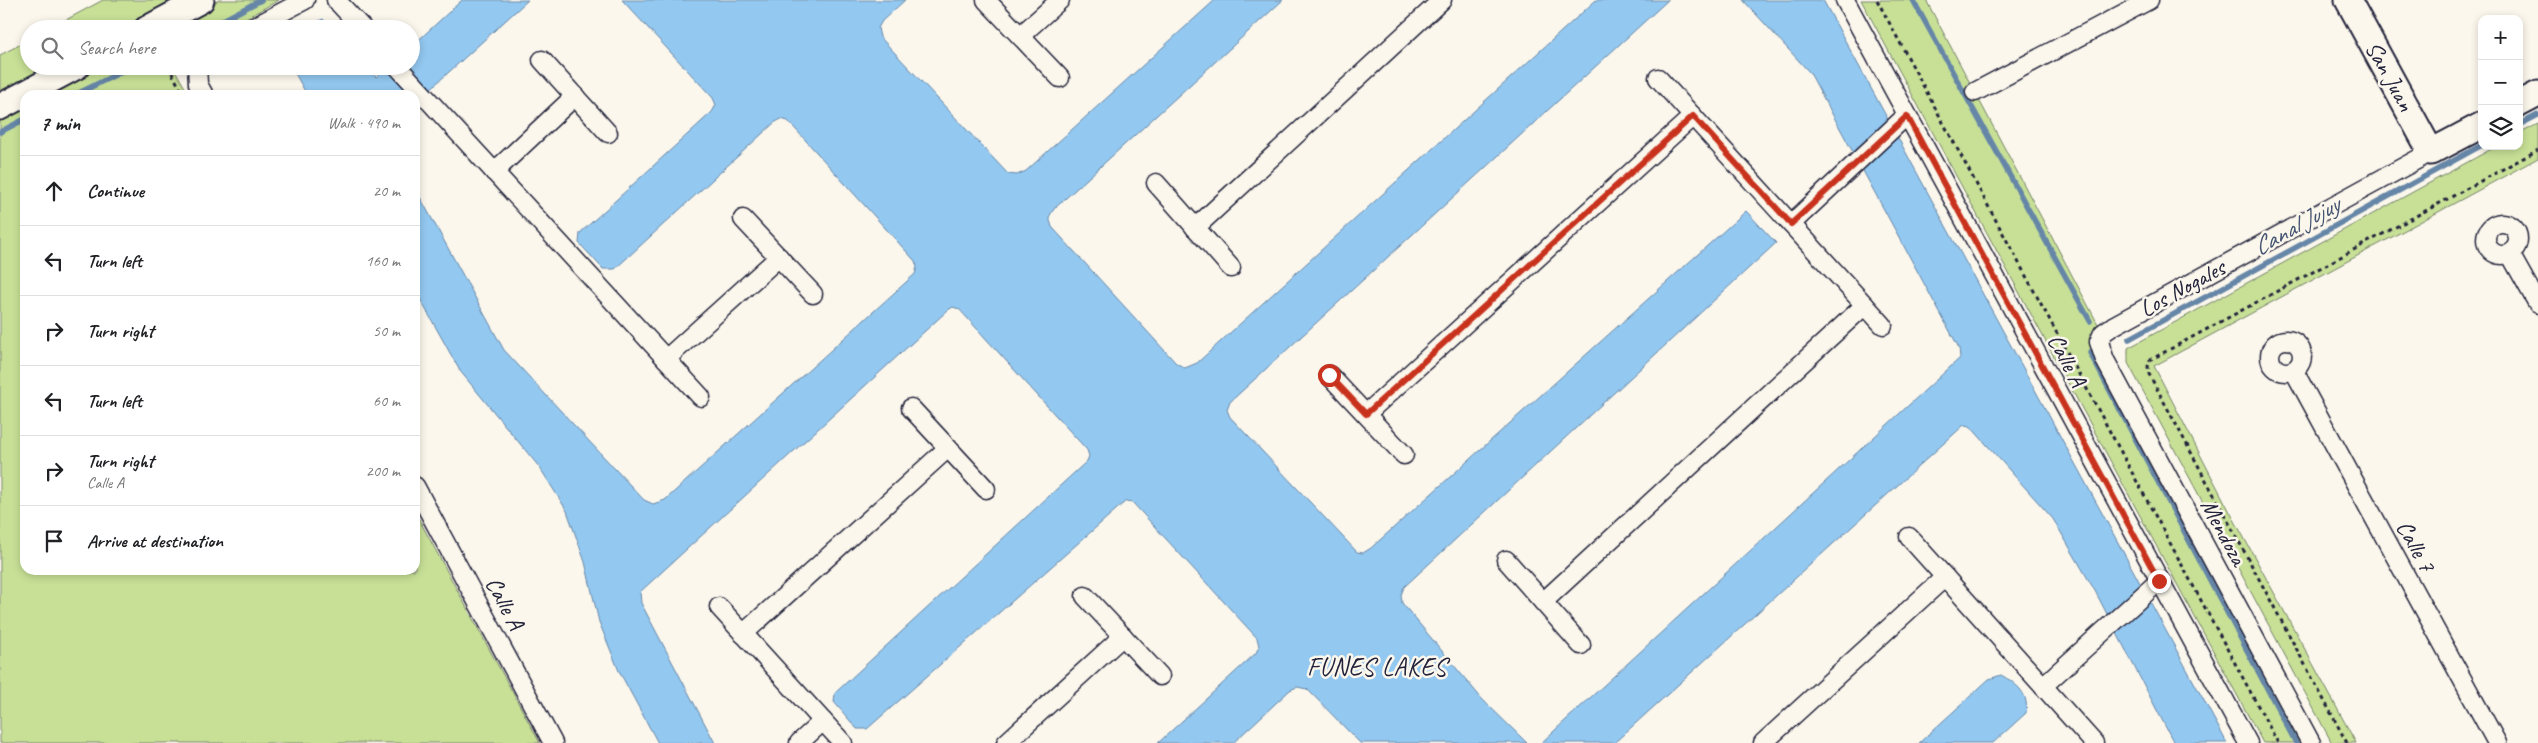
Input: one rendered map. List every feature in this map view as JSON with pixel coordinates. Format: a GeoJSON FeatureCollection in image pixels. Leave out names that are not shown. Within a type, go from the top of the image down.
{"type":"FeatureCollection","features":[{"type":"Feature","properties":{"kind":"street"},"geometry":{"type":"LineString","coordinates":[[163,20],[200,0]]}},
{"type":"Feature","properties":{"kind":"street"},"geometry":{"type":"LineString","coordinates":[[267,20],[305,0]]}},
{"type":"Feature","properties":{"kind":"street"},"geometry":{"type":"LineString","coordinates":[[336,0],[355,20]]}},
{"type":"Feature","properties":{"kind":"street"},"geometry":{"type":"LineString","coordinates":[[986,0],[1060,78]]}},
{"type":"Feature","properties":{"kind":"street"},"geometry":{"type":"LineString","coordinates":[[1020,36],[1060,0]]}},
{"type":"Feature","properties":{"kind":"street"},"geometry":{"type":"LineString","coordinates":[[1195,228],[1442,0]]}},
{"type":"Feature","properties":{"kind":"street","name":"Calle A"},"geometry":{"type":"LineString","coordinates":[[1845,0],[2248,743]]}},
{"type":"Feature","properties":{"kind":"street"},"geometry":{"type":"LineString","coordinates":[[1975,92],[2149,0]]}},
{"type":"Feature","properties":{"kind":"street","name":"San Juan"},"geometry":{"type":"LineString","coordinates":[[2348,0],[2431,152]]}},
{"type":"Feature","properties":{"kind":"street"},"geometry":{"type":"LineString","coordinates":[[542,60],[608,132]]}},
{"type":"Feature","properties":{"kind":"street"},"geometry":{"type":"LineString","coordinates":[[32,90],[60,75]]}},
{"type":"Feature","properties":{"kind":"street"},"geometry":{"type":"LineString","coordinates":[[198,75],[198,84],[201,90]]}},
{"type":"Feature","properties":{"kind":"street"},"geometry":{"type":"LineString","coordinates":[[405,75],[419,90]]}},
{"type":"Feature","properties":{"kind":"street"},"geometry":{"type":"LineString","coordinates":[[1658,78],[1883,325]]}},
{"type":"Feature","properties":{"kind":"street"},"geometry":{"type":"LineString","coordinates":[[420,91],[700,397]]}},
{"type":"Feature","properties":{"kind":"street"},"geometry":{"type":"LineString","coordinates":[[2523,102],[2538,94]]}},
{"type":"Feature","properties":{"kind":"street"},"geometry":{"type":"LineString","coordinates":[[0,107],[20,96]]}},
{"type":"Feature","properties":{"kind":"street"},"geometry":{"type":"LineString","coordinates":[[494,172],[575,96]]}},
{"type":"Feature","properties":{"kind":"street"},"geometry":{"type":"LineString","coordinates":[[1366,414],[1693,116]]}},
{"type":"Feature","properties":{"kind":"street"},"geometry":{"type":"LineString","coordinates":[[1791,224],[1907,116]]}},
{"type":"Feature","properties":{"kind":"street","name":"Los Nogales"},"geometry":{"type":"LineString","coordinates":[[2099,342],[2103,333],[2113,326],[2478,127]]}},
{"type":"Feature","properties":{"kind":"street"},"geometry":{"type":"LineString","coordinates":[[1156,184],[1231,268]]}},
{"type":"Feature","properties":{"kind":"street"},"geometry":{"type":"LineString","coordinates":[[743,219],[812,294]]}},
{"type":"Feature","properties":{"kind":"street"},"geometry":{"type":"LineString","coordinates":[[2510,254],[2538,304]]}},
{"type":"Feature","properties":{"kind":"street"},"geometry":{"type":"LineString","coordinates":[[666,359],[779,258]]}},
{"type":"Feature","properties":{"kind":"street"},"geometry":{"type":"LineString","coordinates":[[1543,602],[1865,305]]}},
{"type":"Feature","properties":{"kind":"street","name":"Mendoza"},"geometry":{"type":"LineString","coordinates":[[2099,342],[2105,360],[2311,743]]}},
{"type":"Feature","properties":{"kind":"street","name":"Calle 7"},"geometry":{"type":"LineString","coordinates":[[2294,371],[2497,743]]}},
{"type":"Feature","properties":{"kind":"street"},"geometry":{"type":"LineString","coordinates":[[1329,375],[1404,455]]}},
{"type":"Feature","properties":{"kind":"street"},"geometry":{"type":"LineString","coordinates":[[911,408],[986,489]]}},
{"type":"Feature","properties":{"kind":"street"},"geometry":{"type":"LineString","coordinates":[[743,634],[948,448]]}},
{"type":"Feature","properties":{"kind":"street","name":"Calle A"},"geometry":{"type":"LineString","coordinates":[[420,495],[553,743]]}},
{"type":"Feature","properties":{"kind":"street"},"geometry":{"type":"LineString","coordinates":[[1909,538],[2094,743]]}},
{"type":"Feature","properties":{"kind":"street"},"geometry":{"type":"LineString","coordinates":[[1506,560],[1581,645]]}},
{"type":"Feature","properties":{"kind":"street"},"geometry":{"type":"LineString","coordinates":[[1763,743],[1945,577]]}},
{"type":"Feature","properties":{"kind":"street"},"geometry":{"type":"LineString","coordinates":[[2043,686],[2159,581]]}},
{"type":"Feature","properties":{"kind":"street"},"geometry":{"type":"LineString","coordinates":[[1085,596],[1160,676]]}},
{"type":"Feature","properties":{"kind":"street"},"geometry":{"type":"LineString","coordinates":[[718,607],[844,743]]}},
{"type":"Feature","properties":{"kind":"street"},"geometry":{"type":"LineString","coordinates":[[1006,743],[1123,636]]}},
{"type":"Feature","properties":{"kind":"street"},"geometry":{"type":"LineString","coordinates":[[799,743],[823,721]]}},
{"type":"Feature","properties":{"kind":"path"},"geometry":{"type":"LineString","coordinates":[[1877,0],[2278,743]]}},
{"type":"Feature","properties":{"kind":"path"},"geometry":{"type":"LineString","coordinates":[[173,75],[181,90]]}},
{"type":"Feature","properties":{"kind":"green space"},"geometry":{"type":"Polygon","coordinates":[[[103,0],[174,0],[137,20],[66,20],[103,0]]]}},
{"type":"Feature","properties":{"kind":"green space"},"geometry":{"type":"Polygon","coordinates":[[[219,0],[279,0],[242,20],[182,20],[219,0]]]}},
{"type":"Feature","properties":{"kind":"green space"},"geometry":{"type":"Polygon","coordinates":[[[1861,0],[1926,0],[2100,328],[2090,334],[2089,339],[2303,743],[2263,743],[1861,0]]]}},
{"type":"Feature","properties":{"kind":"green space"},"geometry":{"type":"Polygon","coordinates":[[[20,45],[20,75],[33,75],[0,93],[0,55],[20,45]]]}},
{"type":"Feature","properties":{"kind":"green space"},"geometry":{"type":"Polygon","coordinates":[[[78,75],[178,75],[186,90],[50,90],[78,75]]]}},
{"type":"Feature","properties":{"kind":"green space"},"geometry":{"type":"Polygon","coordinates":[[[20,107],[20,575],[420,575],[420,521],[540,743],[0,743],[0,117],[20,107]]]}},
{"type":"Feature","properties":{"kind":"green space"},"geometry":{"type":"Polygon","coordinates":[[[2538,124],[2538,158],[2154,366],[2230,512],[2356,743],[2332,743],[2128,363],[2128,348],[2490,150],[2523,150],[2523,132],[2538,124]]]}},
{"type":"Feature","properties":{"kind":"water"},"geometry":{"type":"Polygon","coordinates":[[[462,0],[528,0],[420,98],[420,90],[304,90],[296,75],[374,75],[376,77],[378,75],[420,75],[420,39],[462,0]]]}},
{"type":"Feature","properties":{"kind":"water"},"geometry":{"type":"Polygon","coordinates":[[[622,0],[905,0],[882,21],[878,28],[880,37],[1008,174],[1017,175],[1026,171],[1215,0],[1283,0],[1054,209],[1049,217],[1052,227],[1176,363],[1185,368],[1197,363],[1596,0],[1668,0],[1230,402],[1227,410],[1230,417],[1357,552],[1363,553],[1371,548],[1746,211],[1776,243],[1404,587],[1401,595],[1402,603],[1482,699],[1527,743],[1360,743],[1307,689],[1297,687],[1290,690],[1233,743],[1158,743],[1256,653],[1259,646],[1257,638],[1132,502],[1126,501],[867,729],[857,729],[834,702],[835,693],[1087,461],[1089,456],[1087,450],[959,309],[953,307],[640,592],[641,603],[715,743],[658,743],[619,671],[599,622],[585,562],[567,511],[540,468],[460,371],[420,299],[420,197],[504,350],[644,500],[653,504],[665,500],[915,274],[917,267],[915,261],[788,121],[781,119],[774,123],[615,269],[603,269],[579,243],[580,233],[712,112],[716,105],[713,98],[622,0]]]}},
{"type":"Feature","properties":{"kind":"water"},"geometry":{"type":"Polygon","coordinates":[[[1743,0],[1823,0],[2227,743],[2174,743],[2095,591],[2053,519],[1970,426],[1964,425],[1614,743],[1541,743],[1960,358],[1959,348],[1810,73],[1743,0]]]}},
{"type":"Feature","properties":{"kind":"water"},"geometry":{"type":"Polygon","coordinates":[[[2001,675],[2021,690],[2026,700],[2026,713],[1993,743],[1919,743],[1989,679],[2001,675]]]}},
{"type":"Feature","properties":{"kind":"waterway"},"geometry":{"type":"LineString","coordinates":[[223,20],[261,0]]}},
{"type":"Feature","properties":{"kind":"waterway"},"geometry":{"type":"LineString","coordinates":[[1913,0],[2090,321]]}},
{"type":"Feature","properties":{"kind":"waterway"},"geometry":{"type":"LineString","coordinates":[[85,90],[115,75]]}},
{"type":"Feature","properties":{"kind":"waterway","name":"Canal Jujuy"},"geometry":{"type":"LineString","coordinates":[[2523,123],[2538,115]]}},
{"type":"Feature","properties":{"kind":"waterway"},"geometry":{"type":"LineString","coordinates":[[0,132],[20,122]]}},
{"type":"Feature","properties":{"kind":"waterway","name":"Canal Jujuy"},"geometry":{"type":"LineString","coordinates":[[2129,339],[2478,147]]}},
{"type":"Feature","properties":{"kind":"waterway"},"geometry":{"type":"LineString","coordinates":[[2090,353],[2296,743]]}},
{"type":"Feature","properties":{"kind":"district","name":"FUNES LAKES"},"geometry":{"type":"Point","coordinates":[1377,667]}},
{"type":"Feature","properties":{"kind":"route"},"geometry":{"type":"LineString","coordinates":[[1329,375],[1366,414],[1693,116],[1791,224],[1907,116],[2159,581]]}}]}
